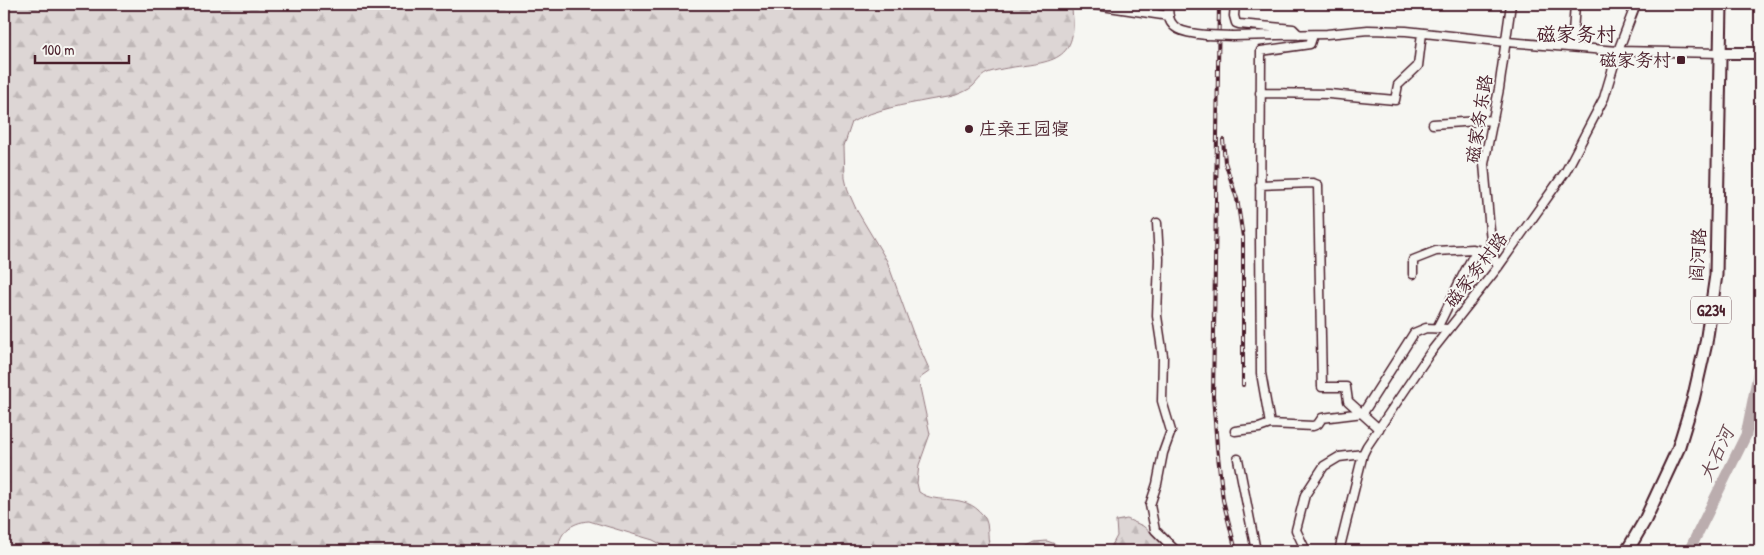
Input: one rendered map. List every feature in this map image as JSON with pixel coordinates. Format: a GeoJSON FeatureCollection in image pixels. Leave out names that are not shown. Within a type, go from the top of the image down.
{"type":"FeatureCollection","features":[{"type":"Feature","properties":{"kind":"highway","name":"阎河路"},"geometry":{"type":"LineString","coordinates":[[1627,551],[1645,520],[1678,449],[1693,400],[1706,344],[1716,274],[1721,4]]}},
{"type":"Feature","properties":{"kind":"main road"},"geometry":{"type":"LineString","coordinates":[[1720,54],[1760,53]]}},
{"type":"Feature","properties":{"kind":"street"},"geometry":{"type":"LineString","coordinates":[[1089,4],[1138,8],[1168,16]]}},
{"type":"Feature","properties":{"kind":"street"},"geometry":{"type":"LineString","coordinates":[[1169,4],[1168,16],[1174,25],[1185,33],[1206,35],[1299,35],[1368,30],[1422,33],[1618,51],[1720,54]]}},
{"type":"Feature","properties":{"kind":"street"},"geometry":{"type":"LineString","coordinates":[[1235,4],[1234,16],[1236,23],[1293,29],[1299,35]]}},
{"type":"Feature","properties":{"kind":"street","name":"磁家务东路"},"geometry":{"type":"LineString","coordinates":[[1498,267],[1492,253],[1484,164],[1507,42],[1511,4]]}},
{"type":"Feature","properties":{"kind":"street"},"geometry":{"type":"LineString","coordinates":[[1572,47],[1575,4]]}},
{"type":"Feature","properties":{"kind":"street","name":"磁家务村路"},"geometry":{"type":"LineString","coordinates":[[1339,551],[1364,454],[1430,353],[1498,267],[1566,171],[1604,98],[1618,51],[1636,4]]}},
{"type":"Feature","properties":{"kind":"street"},"geometry":{"type":"LineString","coordinates":[[1260,93],[1329,94],[1395,100],[1398,85],[1418,66],[1422,33]]}},
{"type":"Feature","properties":{"kind":"street"},"geometry":{"type":"LineString","coordinates":[[1270,424],[1262,373],[1260,51],[1310,44],[1313,34]]}},
{"type":"Feature","properties":{"kind":"street"},"geometry":{"type":"LineString","coordinates":[[1433,124],[1493,120]]}},
{"type":"Feature","properties":{"kind":"street"},"geometry":{"type":"LineString","coordinates":[[1260,185],[1313,183],[1318,185],[1322,387],[1346,387],[1348,401],[1379,429]]}},
{"type":"Feature","properties":{"kind":"street"},"geometry":{"type":"LineString","coordinates":[[1157,223],[1160,259],[1157,316],[1163,356],[1162,401],[1171,431],[1163,453],[1157,484],[1150,505],[1155,530],[1176,551]]}},
{"type":"Feature","properties":{"kind":"street"},"geometry":{"type":"LineString","coordinates":[[1413,274],[1413,260],[1436,251],[1476,250],[1492,253]]}},
{"type":"Feature","properties":{"kind":"street"},"geometry":{"type":"LineString","coordinates":[[1437,328],[1476,250]]}},
{"type":"Feature","properties":{"kind":"street"},"geometry":{"type":"LineString","coordinates":[[1363,413],[1414,333],[1426,328],[1449,329]]}},
{"type":"Feature","properties":{"kind":"street"},"geometry":{"type":"LineString","coordinates":[[1235,431],[1259,428],[1270,424],[1313,426],[1318,424],[1322,418],[1363,413]]}},
{"type":"Feature","properties":{"kind":"street"},"geometry":{"type":"LineString","coordinates":[[1306,551],[1296,530],[1305,495],[1324,466],[1339,456],[1364,454]]}},
{"type":"Feature","properties":{"kind":"street"},"geometry":{"type":"LineString","coordinates":[[1238,459],[1256,551]]}},
{"type":"Feature","properties":{"kind":"green space"},"geometry":{"type":"Polygon","coordinates":[[[4,4],[1035,4],[1072,10],[1073,31],[1069,45],[1061,54],[1037,64],[1006,68],[987,73],[969,89],[953,96],[890,108],[870,114],[852,122],[844,146],[845,178],[848,191],[856,209],[887,261],[913,333],[930,371],[920,378],[919,383],[930,434],[919,465],[917,483],[919,492],[934,498],[967,503],[975,508],[986,519],[989,543],[993,551],[674,551],[653,540],[589,521],[572,526],[563,534],[560,539],[559,551],[4,551],[4,4]]]}},
{"type":"Feature","properties":{"kind":"green space"},"geometry":{"type":"Polygon","coordinates":[[[1127,519],[1143,526],[1172,551],[1017,551],[1035,542],[1047,541],[1066,548],[1096,550],[1111,547],[1117,536],[1116,521],[1127,519]]]}},
{"type":"Feature","properties":{"kind":"waterway","name":"大石河"},"geometry":{"type":"LineString","coordinates":[[1689,551],[1746,435],[1760,365]]}},
{"type":"Feature","properties":{"kind":"waterway"},"geometry":{"type":"LineString","coordinates":[[1747,429],[1760,433]]}},
{"type":"Feature","properties":{"kind":"railway"},"geometry":{"type":"LineString","coordinates":[[1219,4],[1213,396],[1223,500],[1236,551]]}},
{"type":"Feature","properties":{"kind":"railway"},"geometry":{"type":"LineString","coordinates":[[1223,140],[1225,162],[1237,199],[1243,237],[1243,385]]}},
{"type":"Feature","properties":{"kind":"place","name":"磁家务村"},"geometry":{"type":"Point","coordinates":[1681,60]}},
{"type":"Feature","properties":{"kind":"place","name":"庄亲王园寝"},"geometry":{"type":"Point","coordinates":[969,129]}},
{"type":"Feature","properties":{"kind":"district","name":"磁家务村"},"geometry":{"type":"Point","coordinates":[1576,34]}}]}
